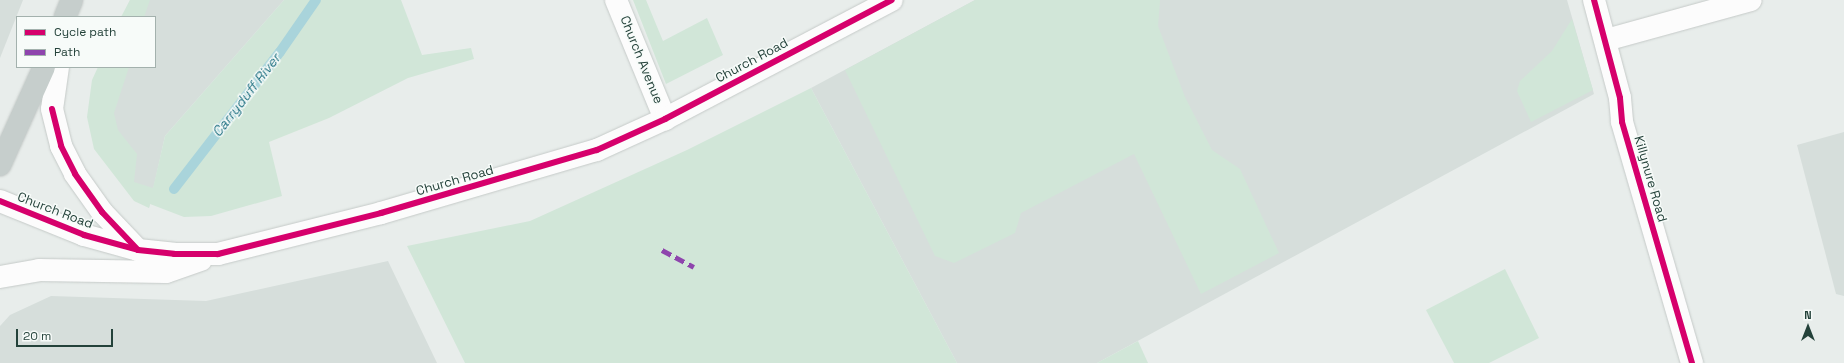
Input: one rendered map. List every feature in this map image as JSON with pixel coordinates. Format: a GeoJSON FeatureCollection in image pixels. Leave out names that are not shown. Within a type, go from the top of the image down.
{"type":"FeatureCollection","features":[{"type":"Feature","properties":{"kind":"highway"},"geometry":{"type":"LineString","coordinates":[[0,165],[44,68]]}},
{"type":"Feature","properties":{"kind":"main road","name":"Church Avenue"},"geometry":{"type":"LineString","coordinates":[[616,0],[665,119]]}},
{"type":"Feature","properties":{"kind":"main road","name":"Church Road"},"geometry":{"type":"LineString","coordinates":[[0,201],[84,235],[138,250],[174,254],[218,254],[381,213],[532,171],[596,150],[665,119],[892,0]]}},
{"type":"Feature","properties":{"kind":"main road","name":"Killynure Road"},"geometry":{"type":"LineString","coordinates":[[1594,0],[1606,40],[1620,98],[1622,122],[1692,363]]}},
{"type":"Feature","properties":{"kind":"main road"},"geometry":{"type":"LineString","coordinates":[[1606,40],[1751,0]]}},
{"type":"Feature","properties":{"kind":"main road"},"geometry":{"type":"LineString","coordinates":[[58,68],[52,108],[61,146],[75,174],[102,212],[138,250]]}},
{"type":"Feature","properties":{"kind":"main road"},"geometry":{"type":"LineString","coordinates":[[0,277],[39,270],[166,272],[218,254]]}},
{"type":"Feature","properties":{"kind":"shaded area"},"geometry":{"type":"Polygon","coordinates":[[[0,0],[23,0],[16,16],[0,58],[0,0]]]}},
{"type":"Feature","properties":{"kind":"shaded area"},"geometry":{"type":"Polygon","coordinates":[[[130,0],[284,0],[165,136],[149,208],[112,165],[98,68],[156,68],[156,16],[122,16],[130,0]]]}},
{"type":"Feature","properties":{"kind":"shaded area"},"geometry":{"type":"Polygon","coordinates":[[[975,0],[1567,0],[1594,94],[1097,363],[957,363],[811,88],[975,0]]]}},
{"type":"Feature","properties":{"kind":"shaded area"},"geometry":{"type":"Polygon","coordinates":[[[1844,132],[1844,296],[1836,294],[1797,145],[1844,132]]]}},
{"type":"Feature","properties":{"kind":"shaded area"},"geometry":{"type":"Polygon","coordinates":[[[388,261],[437,363],[0,363],[0,326],[10,315],[51,296],[206,301],[388,261]]]}},
{"type":"Feature","properties":{"kind":"green space"},"geometry":{"type":"Polygon","coordinates":[[[130,0],[150,0],[144,16],[122,16],[130,0]]]}},
{"type":"Feature","properties":{"kind":"green space"},"geometry":{"type":"Polygon","coordinates":[[[284,0],[401,0],[422,55],[471,48],[474,59],[408,78],[329,118],[269,142],[282,196],[211,216],[184,217],[150,204],[149,208],[134,201],[94,149],[87,117],[92,80],[98,68],[129,68],[114,113],[118,130],[137,154],[134,182],[153,188],[165,136],[284,0]]]}},
{"type":"Feature","properties":{"kind":"green space"},"geometry":{"type":"Polygon","coordinates":[[[633,0],[646,0],[663,41],[707,18],[723,55],[666,84],[633,0]]]}},
{"type":"Feature","properties":{"kind":"green space"},"geometry":{"type":"Polygon","coordinates":[[[975,0],[1160,0],[1158,26],[1185,97],[1212,150],[1240,169],[1279,253],[1201,294],[1134,154],[1021,213],[1015,233],[954,263],[935,256],[845,70],[975,0]]]}},
{"type":"Feature","properties":{"kind":"green space"},"geometry":{"type":"Polygon","coordinates":[[[1572,19],[1593,90],[1531,122],[1517,91],[1520,81],[1552,51],[1572,19]]]}},
{"type":"Feature","properties":{"kind":"green space"},"geometry":{"type":"Polygon","coordinates":[[[811,88],[957,363],[465,363],[407,246],[530,221],[687,150],[811,88]]]}},
{"type":"Feature","properties":{"kind":"green space"},"geometry":{"type":"Polygon","coordinates":[[[1505,269],[1539,338],[1489,363],[1454,363],[1426,310],[1505,269]]]}},
{"type":"Feature","properties":{"kind":"green space"},"geometry":{"type":"Polygon","coordinates":[[[1138,341],[1148,363],[1097,363],[1138,341]]]}},
{"type":"Feature","properties":{"kind":"waterway","name":"Carryduff River"},"geometry":{"type":"LineString","coordinates":[[174,189],[280,52],[316,0]]}},
{"type":"Feature","properties":{"kind":"marked path"},"geometry":{"type":"LineString","coordinates":[[662,250],[694,267]]}},
{"type":"Feature","properties":{"kind":"cycle path"},"geometry":{"type":"LineString","coordinates":[[0,201],[84,235],[138,250],[174,254],[218,254],[381,213],[597,150],[665,119],[892,0]]}},
{"type":"Feature","properties":{"kind":"cycle path"},"geometry":{"type":"LineString","coordinates":[[1594,0],[1620,98],[1622,122],[1692,363]]}},
{"type":"Feature","properties":{"kind":"cycle path"},"geometry":{"type":"LineString","coordinates":[[52,109],[61,146],[75,174],[102,212],[138,250]]}}]}
